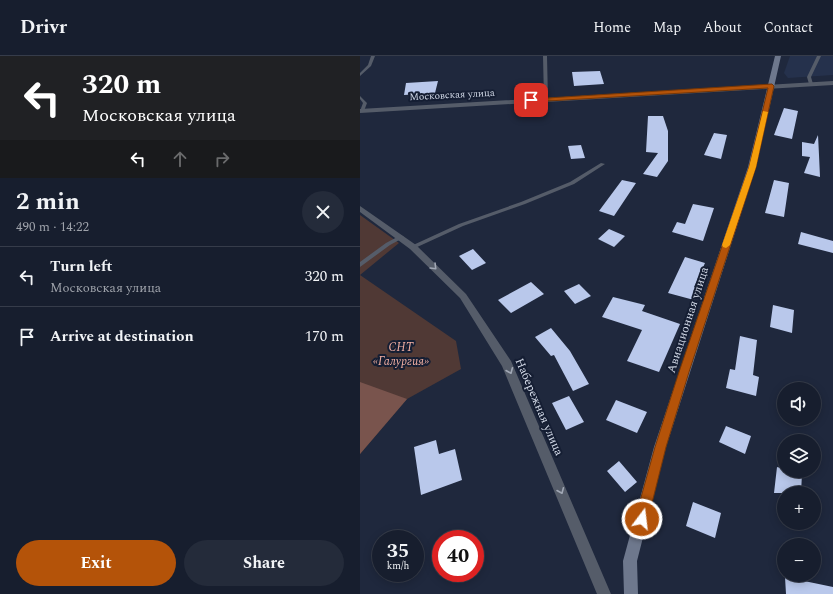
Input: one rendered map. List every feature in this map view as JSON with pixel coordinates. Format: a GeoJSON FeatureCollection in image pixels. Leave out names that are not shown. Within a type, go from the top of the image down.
{"type":"FeatureCollection","features":[{"type":"Feature","properties":{"kind":"street","name":"Авиационная улица"},"geometry":{"type":"LineString","coordinates":[[632,594],[630,562],[660,447],[752,167],[778,56]]}},
{"type":"Feature","properties":{"kind":"street","name":"Московская улица"},"geometry":{"type":"LineString","coordinates":[[361,111],[833,83]]}},
{"type":"Feature","properties":{"kind":"street","name":"Набережная улица"},"geometry":{"type":"LineString","coordinates":[[360,208],[413,247],[463,296],[507,364],[604,594]]}},
{"type":"Feature","properties":{"kind":"lane"},"geometry":{"type":"LineString","coordinates":[[360,75],[370,65],[373,56]]}},
{"type":"Feature","properties":{"kind":"lane"},"geometry":{"type":"LineString","coordinates":[[545,56],[546,100]]}},
{"type":"Feature","properties":{"kind":"lane"},"geometry":{"type":"LineString","coordinates":[[811,84],[809,77],[820,56]]}},
{"type":"Feature","properties":{"kind":"lane"},"geometry":{"type":"LineString","coordinates":[[360,97],[364,103],[361,111]]}},
{"type":"Feature","properties":{"kind":"lane"},"geometry":{"type":"LineString","coordinates":[[413,247],[461,225],[523,203],[572,183],[603,164]]}},
{"type":"Feature","properties":{"kind":"lane"},"geometry":{"type":"LineString","coordinates":[[360,265],[388,244],[401,237]]}},
{"type":"Feature","properties":{"kind":"shaded area"},"geometry":{"type":"Polygon","coordinates":[[[790,56],[833,56],[833,75],[788,78],[784,73],[790,56]]]}},
{"type":"Feature","properties":{"kind":"shaded area"},"geometry":{"type":"Polygon","coordinates":[[[360,382],[407,399],[360,454],[360,382]]]}},
{"type":"Feature","properties":{"kind":"green space"},"geometry":{"type":"Polygon","coordinates":[[[360,215],[399,243],[360,275],[360,215]]]}},
{"type":"Feature","properties":{"kind":"green space","name":"СНТ «Галургия»"},"geometry":{"type":"Polygon","coordinates":[[[360,275],[456,341],[461,369],[407,399],[360,454],[360,275]]]}},
{"type":"Feature","properties":{"kind":"building"},"geometry":{"type":"Polygon","coordinates":[[[600,71],[604,84],[574,86],[572,72],[600,71]]]}},
{"type":"Feature","properties":{"kind":"building"},"geometry":{"type":"Polygon","coordinates":[[[438,81],[435,93],[404,95],[406,83],[438,81]]]}},
{"type":"Feature","properties":{"kind":"building"},"geometry":{"type":"Polygon","coordinates":[[[784,108],[798,111],[792,139],[774,135],[784,108]]]}},
{"type":"Feature","properties":{"kind":"building"},"geometry":{"type":"Polygon","coordinates":[[[648,116],[663,116],[668,131],[668,161],[657,177],[643,174],[658,153],[646,152],[648,116]]]}},
{"type":"Feature","properties":{"kind":"building"},"geometry":{"type":"Polygon","coordinates":[[[714,133],[727,135],[721,159],[704,155],[714,133]]]}},
{"type":"Feature","properties":{"kind":"building"},"geometry":{"type":"Polygon","coordinates":[[[818,135],[820,177],[804,173],[810,157],[802,156],[802,142],[814,144],[818,135]]]}},
{"type":"Feature","properties":{"kind":"building"},"geometry":{"type":"Polygon","coordinates":[[[581,145],[585,158],[571,159],[568,146],[581,145]]]}},
{"type":"Feature","properties":{"kind":"building"},"geometry":{"type":"Polygon","coordinates":[[[622,180],[636,183],[614,216],[599,211],[622,180]]]}},
{"type":"Feature","properties":{"kind":"building"},"geometry":{"type":"Polygon","coordinates":[[[774,180],[789,183],[784,217],[765,213],[774,180]]]}},
{"type":"Feature","properties":{"kind":"building"},"geometry":{"type":"Polygon","coordinates":[[[693,204],[714,208],[703,241],[672,232],[677,222],[685,224],[693,204]]]}},
{"type":"Feature","properties":{"kind":"building"},"geometry":{"type":"Polygon","coordinates":[[[609,229],[625,236],[614,247],[598,239],[609,229]]]}},
{"type":"Feature","properties":{"kind":"building"},"geometry":{"type":"Polygon","coordinates":[[[801,232],[833,241],[833,253],[798,244],[801,232]]]}},
{"type":"Feature","properties":{"kind":"building"},"geometry":{"type":"Polygon","coordinates":[[[473,249],[486,263],[472,270],[459,256],[473,249]]]}},
{"type":"Feature","properties":{"kind":"building"},"geometry":{"type":"Polygon","coordinates":[[[685,257],[705,263],[694,287],[698,289],[694,300],[668,293],[685,257]]]}},
{"type":"Feature","properties":{"kind":"building"},"geometry":{"type":"Polygon","coordinates":[[[531,282],[544,294],[511,313],[498,300],[531,282]]]}},
{"type":"Feature","properties":{"kind":"building"},"geometry":{"type":"Polygon","coordinates":[[[579,284],[591,296],[575,304],[564,291],[579,284]]]}},
{"type":"Feature","properties":{"kind":"building"},"geometry":{"type":"Polygon","coordinates":[[[613,297],[645,305],[642,311],[680,324],[659,372],[627,361],[642,330],[602,317],[613,297]]]}},
{"type":"Feature","properties":{"kind":"building"},"geometry":{"type":"Polygon","coordinates":[[[773,305],[794,310],[792,333],[770,327],[773,305]]]}},
{"type":"Feature","properties":{"kind":"building"},"geometry":{"type":"Polygon","coordinates":[[[551,328],[570,351],[589,384],[573,391],[554,355],[551,356],[535,337],[551,328]]]}},
{"type":"Feature","properties":{"kind":"building"},"geometry":{"type":"Polygon","coordinates":[[[740,336],[757,340],[753,375],[759,377],[756,396],[726,388],[730,369],[735,370],[740,336]]]}},
{"type":"Feature","properties":{"kind":"building"},"geometry":{"type":"Polygon","coordinates":[[[569,396],[584,422],[566,430],[552,403],[569,396]]]}},
{"type":"Feature","properties":{"kind":"building"},"geometry":{"type":"Polygon","coordinates":[[[616,400],[647,412],[637,433],[606,420],[616,400]]]}},
{"type":"Feature","properties":{"kind":"building"},"geometry":{"type":"Polygon","coordinates":[[[726,426],[751,436],[745,454],[719,442],[726,426]]]}},
{"type":"Feature","properties":{"kind":"building"},"geometry":{"type":"Polygon","coordinates":[[[436,440],[439,454],[455,449],[462,480],[421,495],[414,447],[436,440]]]}},
{"type":"Feature","properties":{"kind":"building"},"geometry":{"type":"Polygon","coordinates":[[[619,461],[637,482],[625,492],[607,471],[619,461]]]}},
{"type":"Feature","properties":{"kind":"building"},"geometry":{"type":"Polygon","coordinates":[[[777,467],[777,478],[802,478],[801,486],[777,486],[777,493],[774,493],[777,467]]]}},
{"type":"Feature","properties":{"kind":"building"},"geometry":{"type":"Polygon","coordinates":[[[693,502],[721,513],[715,538],[686,526],[693,502]]]}},
{"type":"Feature","properties":{"kind":"building"},"geometry":{"type":"Polygon","coordinates":[[[785,582],[809,582],[833,587],[833,594],[786,594],[785,582]]]}},
{"type":"Feature","properties":{"kind":"slow traffic"},"geometry":{"type":"LineString","coordinates":[[726,245],[752,167],[765,112]]}},
{"type":"Feature","properties":{"kind":"route"},"geometry":{"type":"LineString","coordinates":[[531,100],[772,86],[752,167],[660,447],[642,519]]}}]}
